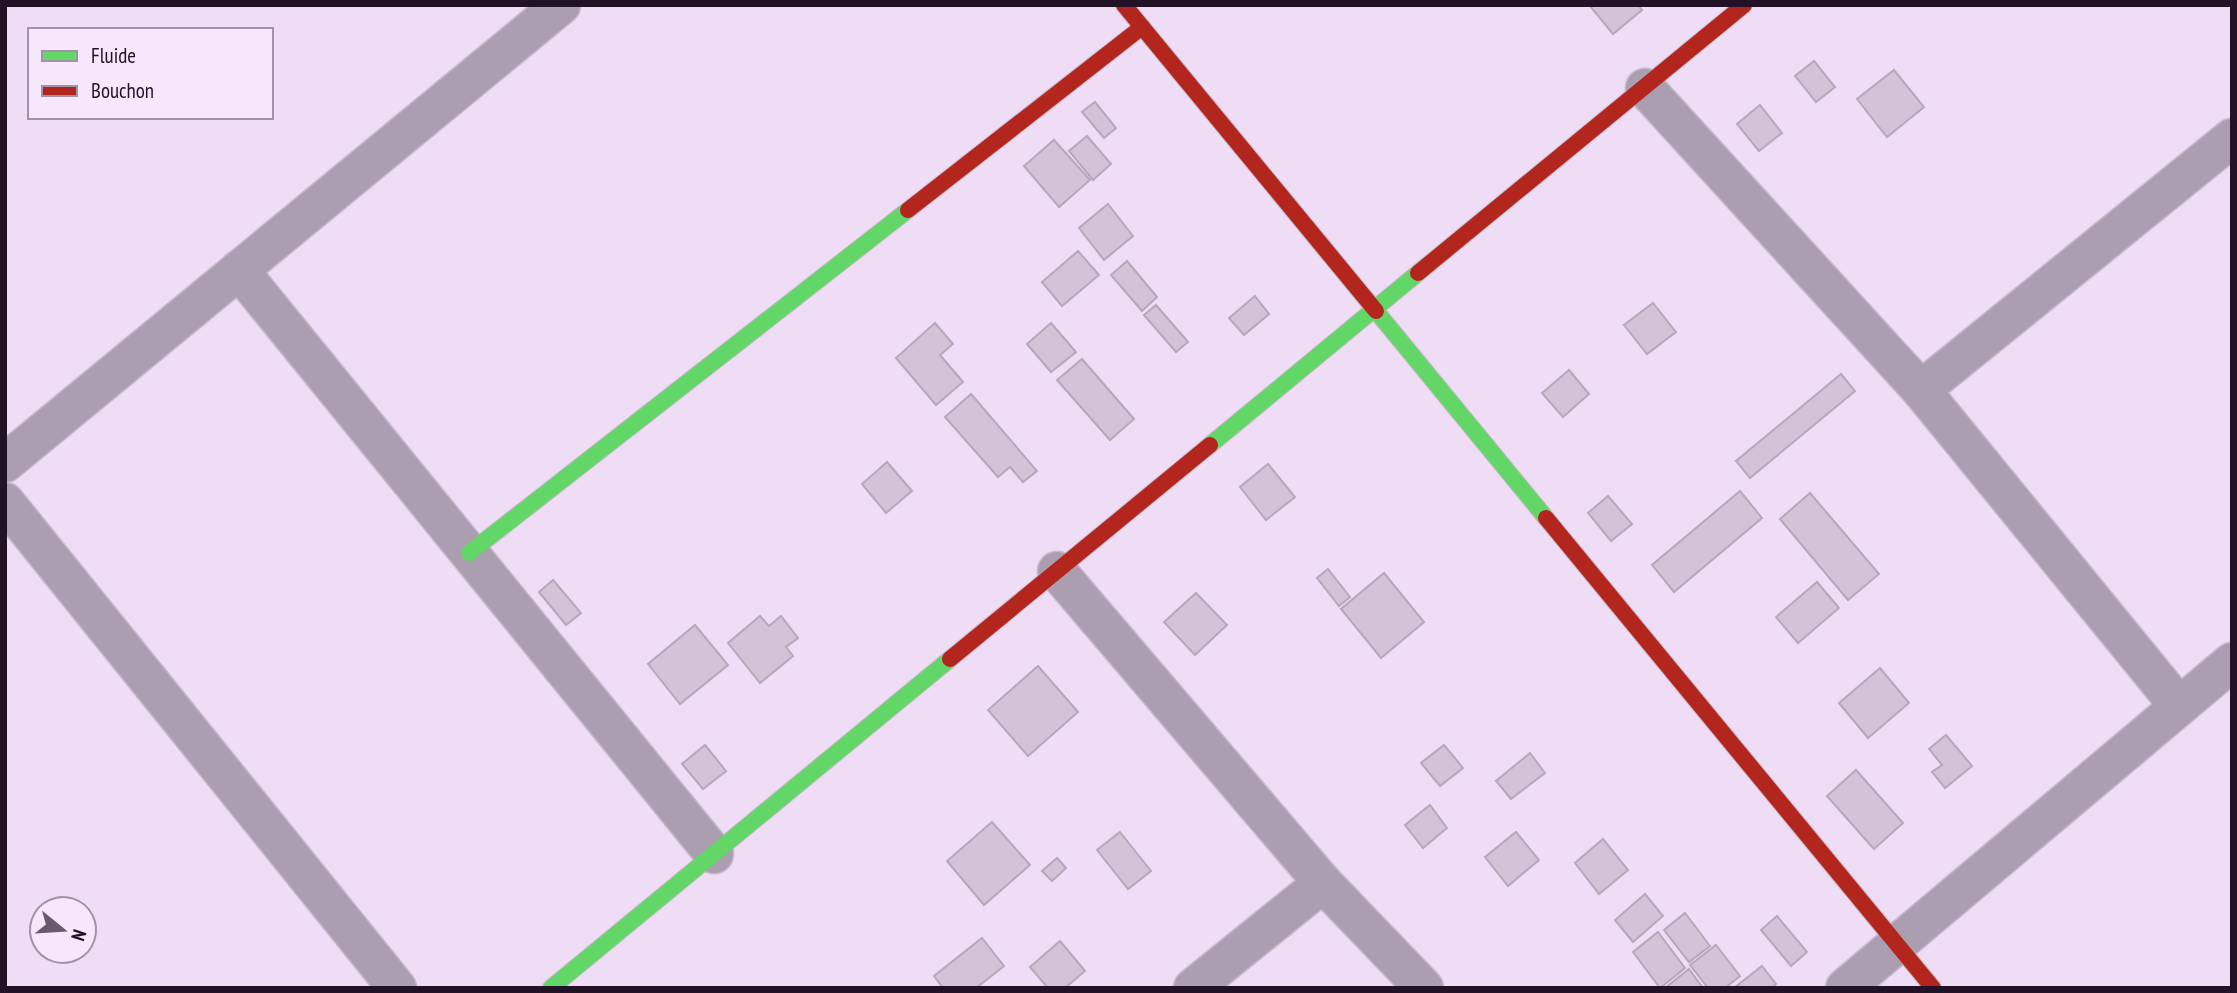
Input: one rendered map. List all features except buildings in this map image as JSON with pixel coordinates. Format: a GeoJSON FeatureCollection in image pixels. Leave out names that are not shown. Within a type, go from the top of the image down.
{"type":"FeatureCollection","features":[{"type":"Feature","properties":{"kind":"street"},"geometry":{"type":"LineString","coordinates":[[5,463],[561,5]]}},
{"type":"Feature","properties":{"kind":"street"},"geometry":{"type":"LineString","coordinates":[[1124,5],[1933,988]]}},
{"type":"Feature","properties":{"kind":"street"},"geometry":{"type":"LineString","coordinates":[[551,988],[1744,5]]}},
{"type":"Feature","properties":{"kind":"street"},"geometry":{"type":"LineString","coordinates":[[468,552],[1142,27]]}},
{"type":"Feature","properties":{"kind":"street"},"geometry":{"type":"LineString","coordinates":[[1645,88],[1921,390],[2179,706]]}},
{"type":"Feature","properties":{"kind":"street"},"geometry":{"type":"LineString","coordinates":[[1921,390],[2232,138]]}},
{"type":"Feature","properties":{"kind":"street"},"geometry":{"type":"LineString","coordinates":[[239,270],[714,854]]}},
{"type":"Feature","properties":{"kind":"street"},"geometry":{"type":"LineString","coordinates":[[5,502],[397,988]]}},
{"type":"Feature","properties":{"kind":"street"},"geometry":{"type":"LineString","coordinates":[[1057,571],[1324,883],[1424,988]]}},
{"type":"Feature","properties":{"kind":"street"},"geometry":{"type":"LineString","coordinates":[[1845,988],[2232,662]]}},
{"type":"Feature","properties":{"kind":"street"},"geometry":{"type":"LineString","coordinates":[[1193,988],[1324,883]]}},
{"type":"Feature","properties":{"kind":"traffic: fast"},"geometry":{"type":"LineString","coordinates":[[469,553],[908,210]]}},
{"type":"Feature","properties":{"kind":"traffic: fast"},"geometry":{"type":"LineString","coordinates":[[1210,445],[1418,273]]}},
{"type":"Feature","properties":{"kind":"traffic: fast"},"geometry":{"type":"LineString","coordinates":[[1376,311],[1546,518]]}},
{"type":"Feature","properties":{"kind":"traffic: fast"},"geometry":{"type":"LineString","coordinates":[[551,988],[950,659]]}},
{"type":"Feature","properties":{"kind":"traffic: jam"},"geometry":{"type":"LineString","coordinates":[[1124,5],[1376,311]]}},
{"type":"Feature","properties":{"kind":"traffic: jam"},"geometry":{"type":"LineString","coordinates":[[1418,273],[1744,5]]}},
{"type":"Feature","properties":{"kind":"traffic: jam"},"geometry":{"type":"LineString","coordinates":[[908,210],[1142,27]]}},
{"type":"Feature","properties":{"kind":"traffic: jam"},"geometry":{"type":"LineString","coordinates":[[950,659],[1210,445]]}},
{"type":"Feature","properties":{"kind":"traffic: jam"},"geometry":{"type":"LineString","coordinates":[[1546,518],[1933,988]]}}]}
